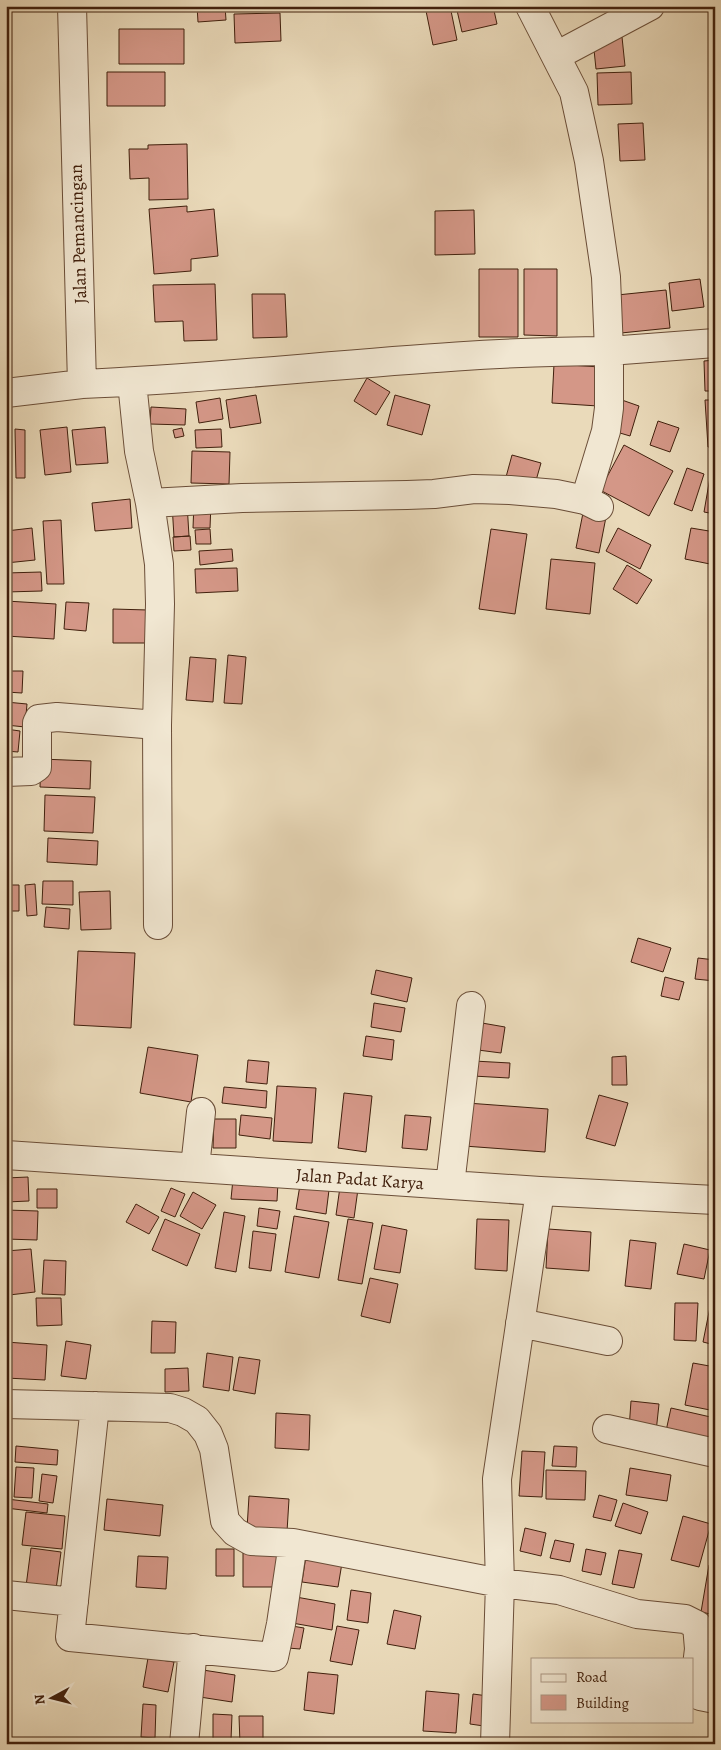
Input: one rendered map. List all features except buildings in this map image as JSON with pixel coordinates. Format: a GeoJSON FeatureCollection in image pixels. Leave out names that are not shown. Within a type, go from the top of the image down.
{"type":"FeatureCollection","features":[{"type":"Feature","properties":{"kind":"street","name":"Jalan Pemancingan"},"geometry":{"type":"LineString","coordinates":[[72,6],[82,384]]}},
{"type":"Feature","properties":{"kind":"street"},"geometry":{"type":"LineString","coordinates":[[150,502],[242,498],[407,496],[474,489],[556,494],[592,503],[606,431],[608,408],[609,351],[606,277],[589,161],[574,92],[530,6]]}},
{"type":"Feature","properties":{"kind":"street"},"geometry":{"type":"LineString","coordinates":[[556,56],[650,6]]}},
{"type":"Feature","properties":{"kind":"street"},"geometry":{"type":"LineString","coordinates":[[6,392],[82,384],[132,382],[362,363],[548,351],[609,351],[715,343]]}},
{"type":"Feature","properties":{"kind":"street"},"geometry":{"type":"LineString","coordinates":[[132,382],[139,451],[150,502],[158,564],[160,604],[157,725],[158,925]]}},
{"type":"Feature","properties":{"kind":"street"},"geometry":{"type":"LineString","coordinates":[[6,772],[31,771],[37,767],[37,724],[39,719],[57,717],[157,725]]}},
{"type":"Feature","properties":{"kind":"street"},"geometry":{"type":"LineString","coordinates":[[450,1185],[472,1006]]}},
{"type":"Feature","properties":{"kind":"street"},"geometry":{"type":"LineString","coordinates":[[195,1168],[201,1112]]}},
{"type":"Feature","properties":{"kind":"street","name":"Jalan Padat Karya"},"geometry":{"type":"LineString","coordinates":[[6,1155],[540,1191],[715,1200]]}},
{"type":"Feature","properties":{"kind":"street"},"geometry":{"type":"LineString","coordinates":[[496,1744],[500,1583],[497,1479],[540,1191]]}},
{"type":"Feature","properties":{"kind":"street"},"geometry":{"type":"LineString","coordinates":[[520,1322],[608,1341]]}},
{"type":"Feature","properties":{"kind":"street"},"geometry":{"type":"LineString","coordinates":[[6,1404],[170,1408],[184,1412],[197,1420],[208,1434],[214,1449],[225,1521],[235,1532],[251,1541],[293,1543],[500,1583],[559,1590],[637,1614],[685,1619],[697,1625],[699,1649],[695,1682],[700,1696],[715,1699]]}},
{"type":"Feature","properties":{"kind":"street"},"geometry":{"type":"LineString","coordinates":[[94,1406],[70,1637],[274,1657],[293,1543]]}},
{"type":"Feature","properties":{"kind":"street"},"geometry":{"type":"LineString","coordinates":[[607,1429],[715,1453]]}},
{"type":"Feature","properties":{"kind":"street"},"geometry":{"type":"LineString","coordinates":[[6,1595],[74,1602]]}},
{"type":"Feature","properties":{"kind":"street"},"geometry":{"type":"LineString","coordinates":[[184,1744],[193,1648]]}}]}
